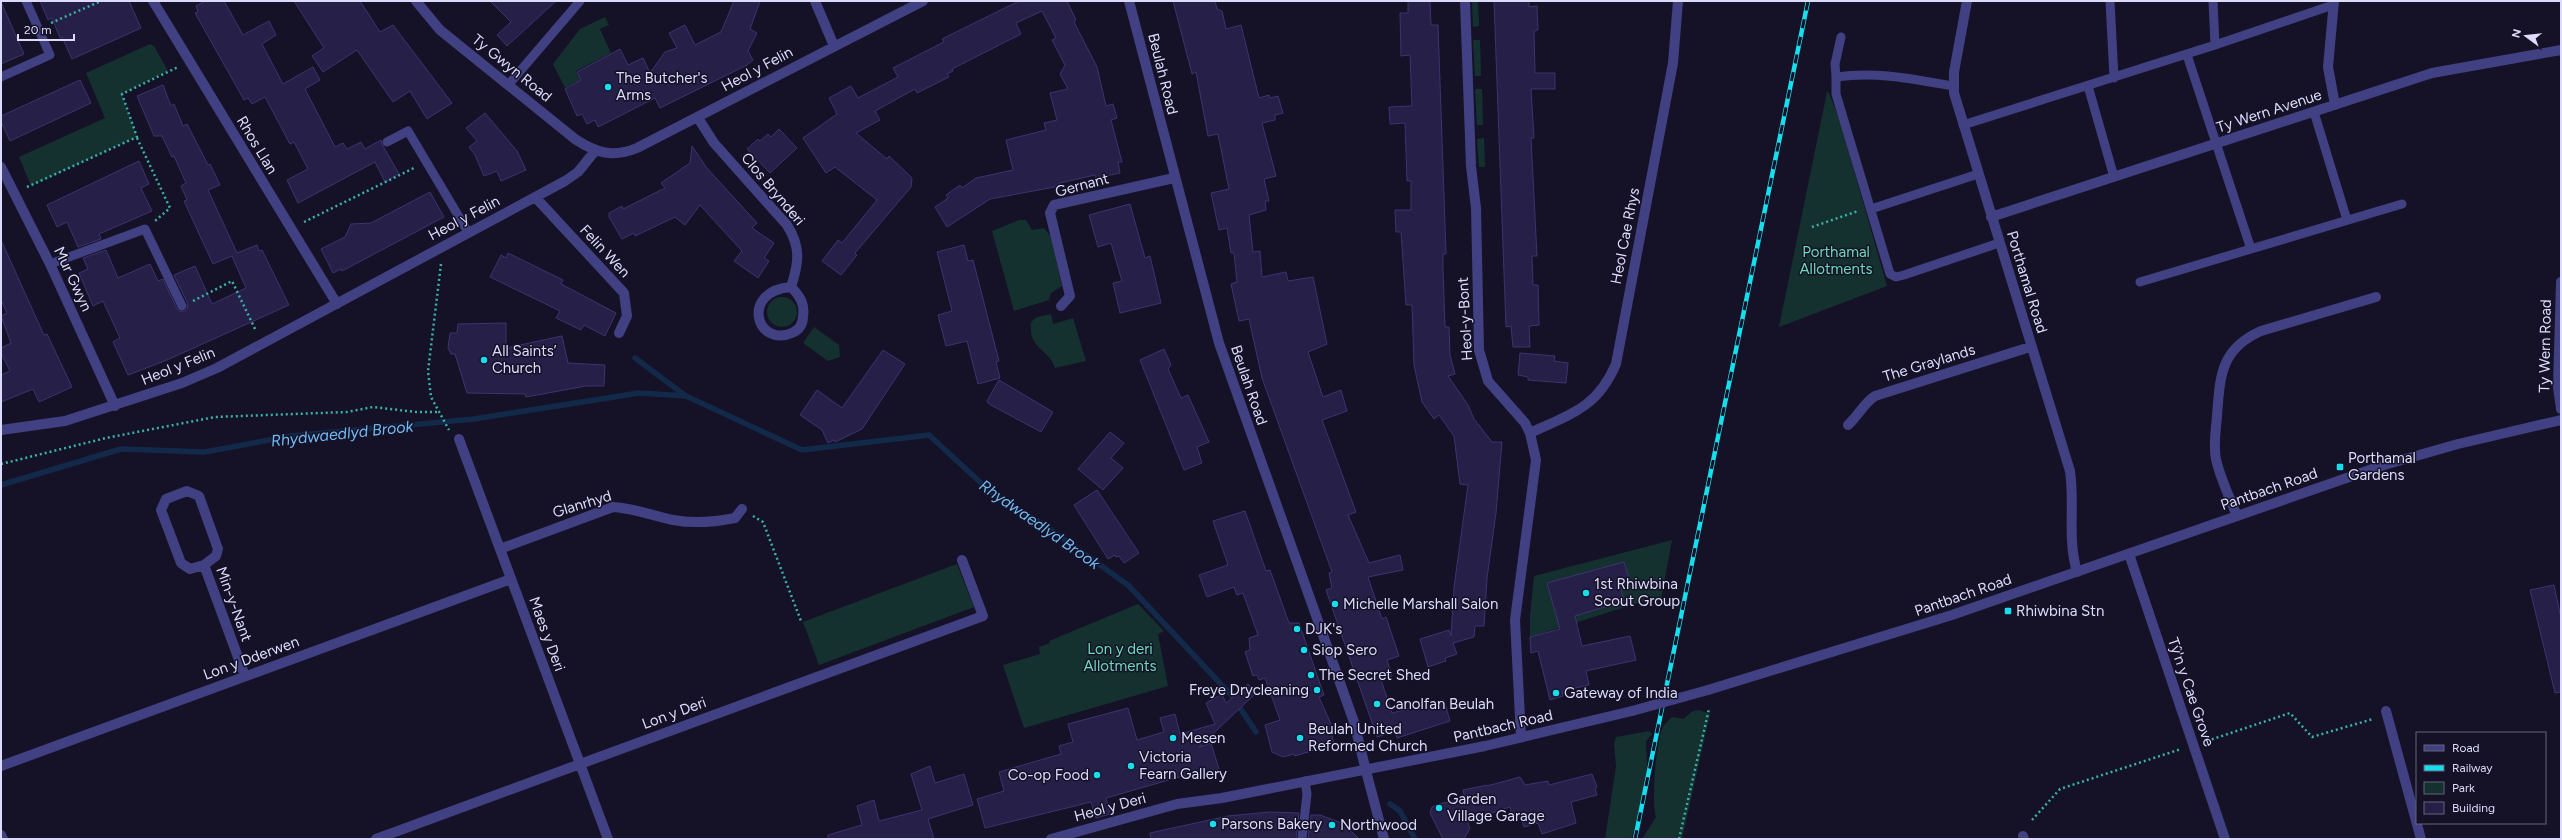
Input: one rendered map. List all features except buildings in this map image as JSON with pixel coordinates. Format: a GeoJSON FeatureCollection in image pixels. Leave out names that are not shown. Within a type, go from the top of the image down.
{"type":"FeatureCollection","features":[{"type":"Feature","properties":{"kind":"street","name":"Rhos Llan"},"geometry":{"type":"LineString","coordinates":[[153,1],[337,304]]}},
{"type":"Feature","properties":{"kind":"street","name":"Ty Gwyn Road"},"geometry":{"type":"LineString","coordinates":[[416,1],[440,30],[509,84],[575,139],[595,151]]}},
{"type":"Feature","properties":{"kind":"street"},"geometry":{"type":"LineString","coordinates":[[815,1],[834,46]]}},
{"type":"Feature","properties":{"kind":"street","name":"Heol y Felin"},"geometry":{"type":"LineString","coordinates":[[1,430],[65,421],[115,406],[200,376],[262,345],[468,232],[536,198],[578,172],[595,151],[616,155],[629,152],[698,118],[923,1]]}},
{"type":"Feature","properties":{"kind":"street","name":"Beulah Road"},"geometry":{"type":"LineString","coordinates":[[1129,1],[1174,178],[1221,350],[1354,722],[1384,839]]}},
{"type":"Feature","properties":{"kind":"street","name":"Heol-y-Bont"},"geometry":{"type":"LineString","coordinates":[[1464,1],[1471,166],[1476,208],[1480,350],[1488,381],[1525,423],[1535,447],[1535,466],[1515,620],[1520,737]]}},
{"type":"Feature","properties":{"kind":"street","name":"Heol Cae Rhys"},"geometry":{"type":"LineString","coordinates":[[1530,433],[1587,405],[1598,396],[1609,381],[1616,364],[1674,63],[1678,1]]}},
{"type":"Feature","properties":{"kind":"street","name":"Porthamal Road"},"geometry":{"type":"LineString","coordinates":[[1967,1],[1953,86],[1963,125],[2030,347],[2070,471],[2072,492],[2071,549],[2076,572]]}},
{"type":"Feature","properties":{"kind":"street"},"geometry":{"type":"LineString","coordinates":[[2333,3],[2328,67],[2335,105]]}},
{"type":"Feature","properties":{"kind":"street","name":"Ty Wern Avenue"},"geometry":{"type":"LineString","coordinates":[[1991,217],[2447,69],[2561,50]]}},
{"type":"Feature","properties":{"kind":"street","name":"Clos Brynderi"},"geometry":{"type":"LineString","coordinates":[[698,118],[714,143],[787,225],[794,236],[798,249],[799,263],[791,287]]}},
{"type":"Feature","properties":{"kind":"street","name":"Mur Gwyn"},"geometry":{"type":"LineString","coordinates":[[1,167],[13,194],[50,264],[115,406]]}},
{"type":"Feature","properties":{"kind":"street","name":"Gernant"},"geometry":{"type":"LineString","coordinates":[[1061,306],[1070,296],[1050,214],[1054,205],[1174,178]]}},
{"type":"Feature","properties":{"kind":"street","name":"Felin Wen"},"geometry":{"type":"LineString","coordinates":[[536,198],[624,293],[627,316],[620,333]]}},
{"type":"Feature","properties":{"kind":"street","name":"Ty Wern Road"},"geometry":{"type":"LineString","coordinates":[[2561,282],[2558,387],[2561,409]]}},
{"type":"Feature","properties":{"kind":"street"},"geometry":{"type":"LineString","coordinates":[[791,287],[799,295],[804,308],[803,321],[797,331],[787,335],[774,336],[764,329],[758,317],[758,308],[762,298],[769,293],[791,287]]}},
{"type":"Feature","properties":{"kind":"street"},"geometry":{"type":"LineString","coordinates":[[2237,516],[2216,459],[2215,447],[2219,386],[2228,356],[2247,337],[2261,331],[2376,297]]}},
{"type":"Feature","properties":{"kind":"street","name":"The Graylands"},"geometry":{"type":"LineString","coordinates":[[1848,425],[1859,416],[1868,400],[1875,396],[2030,347]]}},
{"type":"Feature","properties":{"kind":"street","name":"Pantbach Road"},"geometry":{"type":"LineString","coordinates":[[1366,771],[1632,711],[1708,690],[1898,634],[2405,459],[2561,420]]}},
{"type":"Feature","properties":{"kind":"street","name":"Maes y Deri"},"geometry":{"type":"LineString","coordinates":[[459,439],[578,764],[608,839]]}},
{"type":"Feature","properties":{"kind":"street","name":"Min-y-Nant"},"geometry":{"type":"LineString","coordinates":[[187,491],[199,496],[218,549],[216,556],[204,565],[190,569],[181,563],[161,510],[166,499],[187,491]]}},
{"type":"Feature","properties":{"kind":"street","name":"Glanrhyd"},"geometry":{"type":"LineString","coordinates":[[500,549],[613,507],[624,507],[674,520],[711,522],[735,518],[742,510]]}},
{"type":"Feature","properties":{"kind":"street","name":"Tŷ'n y Cae Grove"},"geometry":{"type":"LineString","coordinates":[[2129,554],[2225,839]]}},
{"type":"Feature","properties":{"kind":"street","name":"Lon y Deri"},"geometry":{"type":"LineString","coordinates":[[376,839],[983,616],[962,560]]}},
{"type":"Feature","properties":{"kind":"street","name":"Min-y-Nant"},"geometry":{"type":"LineString","coordinates":[[204,565],[245,676]]}},
{"type":"Feature","properties":{"kind":"street","name":"Lon y Dderwen"},"geometry":{"type":"LineString","coordinates":[[1,766],[511,579]]}},
{"type":"Feature","properties":{"kind":"street"},"geometry":{"type":"LineString","coordinates":[[2386,710],[2416,821]]}},
{"type":"Feature","properties":{"kind":"street","name":"Heol y Deri"},"geometry":{"type":"LineString","coordinates":[[1051,839],[1177,804],[1222,798],[1305,781],[1366,771]]}},
{"type":"Feature","properties":{"kind":"street"},"geometry":{"type":"LineString","coordinates":[[2417,824],[2421,839]]}},
{"type":"Feature","properties":{"kind":"street"},"geometry":{"type":"LineString","coordinates":[[1,834],[3,839]]}},
{"type":"Feature","properties":{"kind":"lane"},"geometry":{"type":"LineString","coordinates":[[1,77],[50,55],[26,1]]}},
{"type":"Feature","properties":{"kind":"lane"},"geometry":{"type":"LineString","coordinates":[[509,84],[580,1]]}},
{"type":"Feature","properties":{"kind":"lane"},"geometry":{"type":"LineString","coordinates":[[2110,1],[2114,78]]}},
{"type":"Feature","properties":{"kind":"lane"},"geometry":{"type":"LineString","coordinates":[[2213,1],[2215,45]]}},
{"type":"Feature","properties":{"kind":"lane"},"geometry":{"type":"LineString","coordinates":[[1963,125],[2215,45],[2333,3]]}},
{"type":"Feature","properties":{"kind":"lane"},"geometry":{"type":"LineString","coordinates":[[1841,37],[1836,64],[1836,94],[1890,274],[1896,277],[1999,243]]}},
{"type":"Feature","properties":{"kind":"lane"},"geometry":{"type":"LineString","coordinates":[[2187,54],[2251,249]]}},
{"type":"Feature","properties":{"kind":"lane"},"geometry":{"type":"LineString","coordinates":[[1836,77],[1864,73],[1887,74],[1953,86]]}},
{"type":"Feature","properties":{"kind":"lane"},"geometry":{"type":"LineString","coordinates":[[2088,86],[2114,177]]}},
{"type":"Feature","properties":{"kind":"lane"},"geometry":{"type":"LineString","coordinates":[[2314,112],[2347,220]]}},
{"type":"Feature","properties":{"kind":"lane"},"geometry":{"type":"LineString","coordinates":[[387,142],[408,131],[425,163],[468,232]]}},
{"type":"Feature","properties":{"kind":"lane"},"geometry":{"type":"LineString","coordinates":[[1871,209],[1978,174]]}},
{"type":"Feature","properties":{"kind":"lane"},"geometry":{"type":"LineString","coordinates":[[2140,282],[2402,204]]}},
{"type":"Feature","properties":{"kind":"lane"},"geometry":{"type":"LineString","coordinates":[[50,264],[145,229],[182,306]]}},
{"type":"Feature","properties":{"kind":"lane"},"geometry":{"type":"LineString","coordinates":[[1302,839],[1307,794],[1305,781]]}},
{"type":"Feature","properties":{"kind":"path"},"geometry":{"type":"LineString","coordinates":[[38,29],[102,1]]}},
{"type":"Feature","properties":{"kind":"path"},"geometry":{"type":"LineString","coordinates":[[145,229],[170,208],[137,138],[122,94],[189,62]]}},
{"type":"Feature","properties":{"kind":"path"},"geometry":{"type":"LineString","coordinates":[[13,194],[137,138]]}},
{"type":"Feature","properties":{"kind":"path"},"geometry":{"type":"LineString","coordinates":[[291,229],[425,163]]}},
{"type":"Feature","properties":{"kind":"path"},"geometry":{"type":"LineString","coordinates":[[1812,227],[1871,209]]}},
{"type":"Feature","properties":{"kind":"path"},"geometry":{"type":"LineString","coordinates":[[443,246],[428,372],[431,397],[438,412],[450,431]]}},
{"type":"Feature","properties":{"kind":"path"},"geometry":{"type":"LineString","coordinates":[[182,306],[232,281],[262,345]]}},
{"type":"Feature","properties":{"kind":"path"},"geometry":{"type":"LineString","coordinates":[[1,464],[106,438],[216,417],[347,412],[373,407],[416,412],[438,412]]}},
{"type":"Feature","properties":{"kind":"path"},"geometry":{"type":"LineString","coordinates":[[742,510],[763,522],[801,621]]}},
{"type":"Feature","properties":{"kind":"path"},"geometry":{"type":"LineString","coordinates":[[1678,839],[1708,709]]}},
{"type":"Feature","properties":{"kind":"path"},"geometry":{"type":"LineString","coordinates":[[2207,742],[2290,713],[2312,737],[2373,719]]}},
{"type":"Feature","properties":{"kind":"path"},"geometry":{"type":"LineString","coordinates":[[2032,820],[2060,789],[2181,749]]}},
{"type":"Feature","properties":{"kind":"green space"},"geometry":{"type":"Polygon","coordinates":[[[1472,1],[1478,1],[1479,26],[1473,27],[1472,1]]]}},
{"type":"Feature","properties":{"kind":"green space"},"geometry":{"type":"Polygon","coordinates":[[[605,17],[609,25],[600,29],[611,53],[576,71],[580,80],[565,88],[553,64],[580,29],[605,17]]]}},
{"type":"Feature","properties":{"kind":"green space"},"geometry":{"type":"Polygon","coordinates":[[[1473,40],[1480,40],[1481,76],[1475,76],[1473,40]]]}},
{"type":"Feature","properties":{"kind":"green space"},"geometry":{"type":"Polygon","coordinates":[[[150,44],[154,46],[168,71],[122,94],[137,137],[31,186],[19,157],[105,118],[86,73],[150,44]]]}},
{"type":"Feature","properties":{"kind":"green space"},"geometry":{"type":"Polygon","coordinates":[[[1475,89],[1482,89],[1483,125],[1477,125],[1475,89]]]}},
{"type":"Feature","properties":{"kind":"green space","name":"Porthamal Allotments"},"geometry":{"type":"Polygon","coordinates":[[[1827,92],[1829,93],[1839,118],[1887,286],[1779,327],[1827,92]]]}},
{"type":"Feature","properties":{"kind":"green space"},"geometry":{"type":"Polygon","coordinates":[[[1484,138],[1485,167],[1479,167],[1477,139],[1484,138]]]}},
{"type":"Feature","properties":{"kind":"green space"},"geometry":{"type":"Polygon","coordinates":[[[1019,220],[1026,220],[1032,230],[1044,228],[1051,237],[1062,286],[1051,293],[1049,300],[1014,311],[992,231],[1019,220]]]}},
{"type":"Feature","properties":{"kind":"green space"},"geometry":{"type":"Polygon","coordinates":[[[782,297],[793,301],[797,312],[793,323],[782,327],[771,323],[767,312],[771,301],[782,297]]]}},
{"type":"Feature","properties":{"kind":"green space"},"geometry":{"type":"Polygon","coordinates":[[[1051,314],[1053,324],[1073,318],[1086,361],[1055,368],[1052,361],[1036,344],[1031,331],[1031,322],[1037,317],[1051,314]]]}},
{"type":"Feature","properties":{"kind":"green space"},"geometry":{"type":"Polygon","coordinates":[[[814,327],[839,345],[840,357],[828,361],[803,343],[814,327]]]}},
{"type":"Feature","properties":{"kind":"green space"},"geometry":{"type":"Polygon","coordinates":[[[1672,540],[1661,600],[1654,598],[1530,637],[1530,616],[1534,576],[1672,540]]]}},
{"type":"Feature","properties":{"kind":"green space"},"geometry":{"type":"Polygon","coordinates":[[[957,564],[974,607],[819,665],[803,622],[957,564]]]}},
{"type":"Feature","properties":{"kind":"green space","name":"Lon y deri Allotments"},"geometry":{"type":"Polygon","coordinates":[[[1138,604],[1164,631],[1158,634],[1168,686],[1024,728],[1003,665],[1040,654],[1039,647],[1050,643],[1049,641],[1138,604]]]}},
{"type":"Feature","properties":{"kind":"green space"},"geometry":{"type":"Polygon","coordinates":[[[1699,710],[1710,714],[1682,839],[1642,839],[1656,817],[1654,798],[1655,771],[1660,734],[1663,727],[1672,717],[1683,719],[1693,711],[1699,710]]]}},
{"type":"Feature","properties":{"kind":"green space"},"geometry":{"type":"Polygon","coordinates":[[[1649,731],[1652,734],[1646,741],[1648,787],[1631,839],[1605,839],[1616,766],[1614,744],[1616,737],[1649,731]]]}},
{"type":"Feature","properties":{"kind":"waterway","name":"Rhydwaedlyd Brook"},"geometry":{"type":"LineString","coordinates":[[635,358],[686,396]]}},
{"type":"Feature","properties":{"kind":"waterway","name":"Rhydwaedlyd Brook"},"geometry":{"type":"LineString","coordinates":[[1,485],[121,449],[205,452],[291,436],[474,419],[639,393],[686,396],[802,450],[929,435],[993,494],[1041,523],[1128,585],[1233,697],[1256,732]]}},
{"type":"Feature","properties":{"kind":"waterway","name":"Rhydwaedlyd Brook"},"geometry":{"type":"LineString","coordinates":[[1390,804],[1400,811],[1415,839]]}},
{"type":"Feature","properties":{"kind":"railway"},"geometry":{"type":"LineString","coordinates":[[1635,839],[1808,1]]}},
{"type":"Feature","properties":{"kind":"place","name":"The Butcher's Arms"},"geometry":{"type":"Point","coordinates":[608,87]}},
{"type":"Feature","properties":{"kind":"place","name":"All Saints’ Church"},"geometry":{"type":"Point","coordinates":[484,360]}},
{"type":"Feature","properties":{"kind":"place","name":"Porthamal Gardens"},"geometry":{"type":"Point","coordinates":[2340,467]}},
{"type":"Feature","properties":{"kind":"place","name":"1st Rhiwbina Scout Group"},"geometry":{"type":"Point","coordinates":[1586,593]}},
{"type":"Feature","properties":{"kind":"place","name":"Michelle Marshall Salon"},"geometry":{"type":"Point","coordinates":[1335,604]}},
{"type":"Feature","properties":{"kind":"place","name":"Rhiwbina Stn"},"geometry":{"type":"Point","coordinates":[2008,611]}},
{"type":"Feature","properties":{"kind":"place","name":"DJK's"},"geometry":{"type":"Point","coordinates":[1297,629]}},
{"type":"Feature","properties":{"kind":"place","name":"Siop Sero"},"geometry":{"type":"Point","coordinates":[1304,650]}},
{"type":"Feature","properties":{"kind":"place","name":"The Secret Shed"},"geometry":{"type":"Point","coordinates":[1311,675]}},
{"type":"Feature","properties":{"kind":"place","name":"Freye Drycleaning"},"geometry":{"type":"Point","coordinates":[1317,690]}},
{"type":"Feature","properties":{"kind":"place","name":"Gateway of India"},"geometry":{"type":"Point","coordinates":[1556,693]}},
{"type":"Feature","properties":{"kind":"place","name":"Canolfan Beulah"},"geometry":{"type":"Point","coordinates":[1377,704]}},
{"type":"Feature","properties":{"kind":"place","name":"Mesen"},"geometry":{"type":"Point","coordinates":[1173,738]}},
{"type":"Feature","properties":{"kind":"place","name":"Beulah United Reformed Church"},"geometry":{"type":"Point","coordinates":[1300,738]}},
{"type":"Feature","properties":{"kind":"place","name":"Victoria Fearn Gallery"},"geometry":{"type":"Point","coordinates":[1131,766]}},
{"type":"Feature","properties":{"kind":"place","name":"Co-op Food"},"geometry":{"type":"Point","coordinates":[1097,775]}},
{"type":"Feature","properties":{"kind":"place","name":"Garden Village Garage"},"geometry":{"type":"Point","coordinates":[1439,808]}},
{"type":"Feature","properties":{"kind":"place","name":"Parsons Bakery"},"geometry":{"type":"Point","coordinates":[1213,824]}},
{"type":"Feature","properties":{"kind":"place","name":"Northwood"},"geometry":{"type":"Point","coordinates":[1332,825]}}]}
